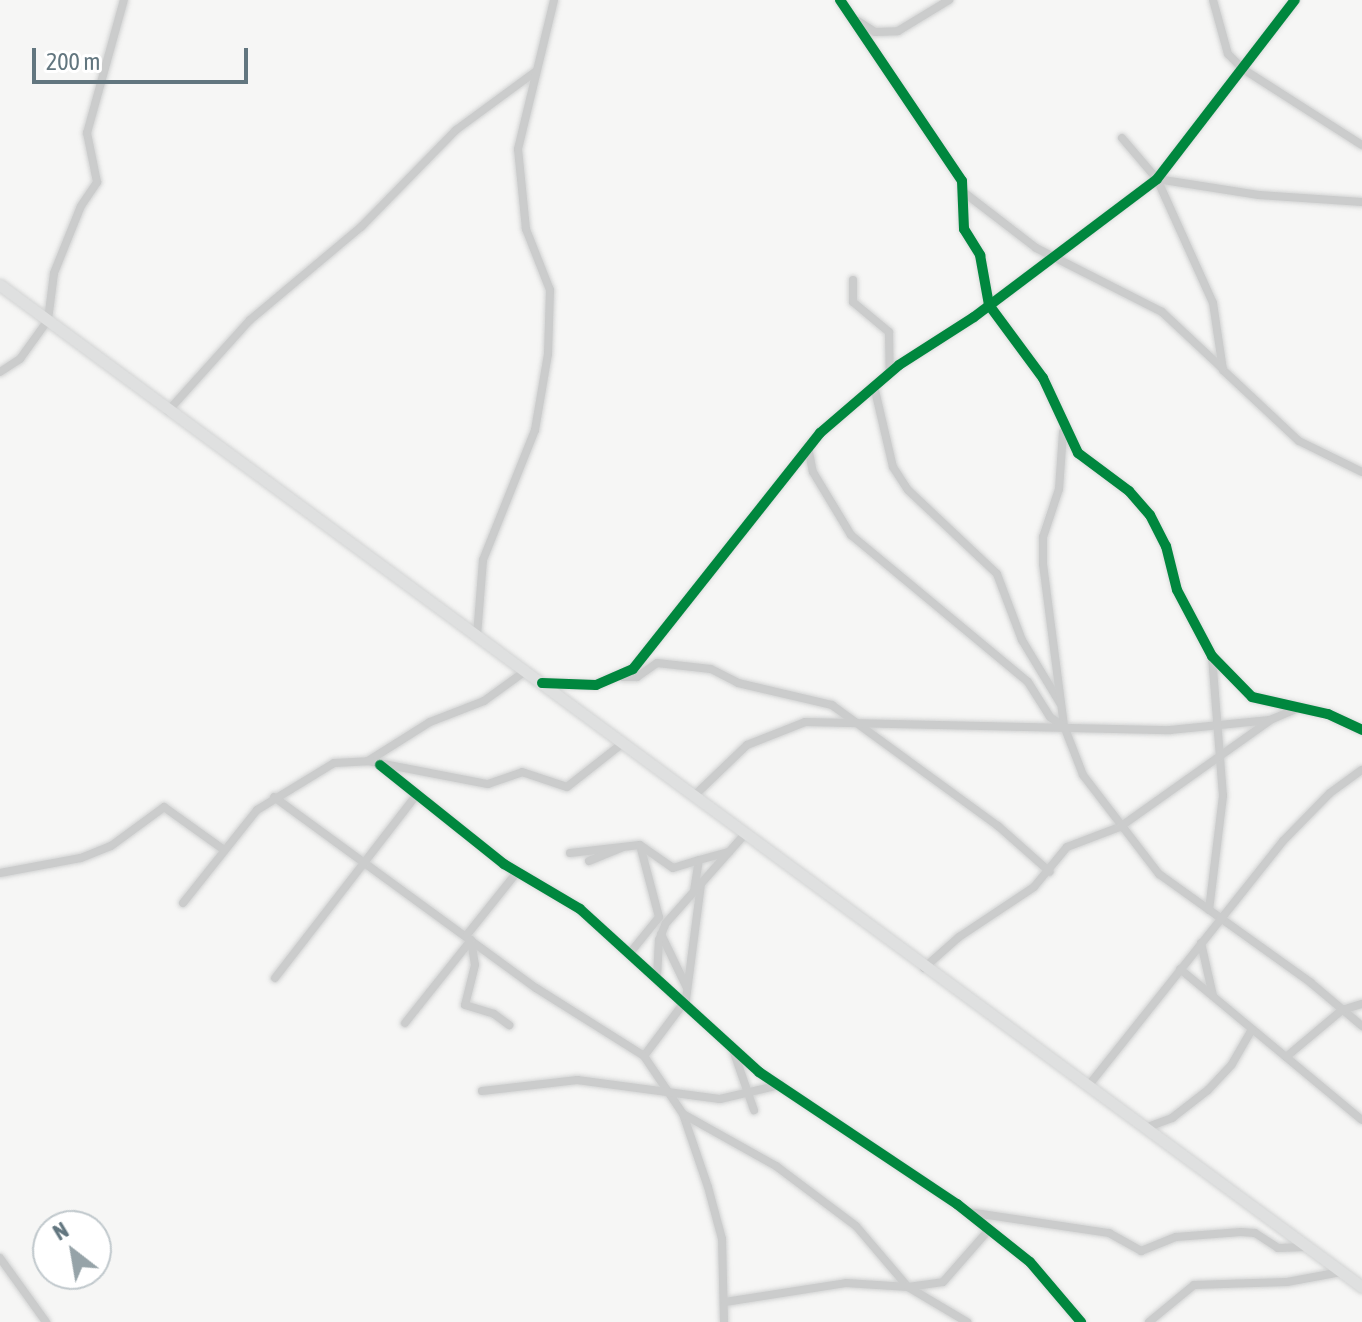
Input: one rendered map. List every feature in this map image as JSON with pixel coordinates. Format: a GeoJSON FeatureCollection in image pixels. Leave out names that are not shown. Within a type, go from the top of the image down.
{"type":"FeatureCollection","features":[{"type":"Feature","properties":{"kind":"main road"},"geometry":{"type":"LineString","coordinates":[[0,285],[167,412],[695,795],[924,968],[1089,1085],[1362,1287]]}},
{"type":"Feature","properties":{"kind":"street"},"geometry":{"type":"LineString","coordinates":[[0,372],[20,359],[48,320],[54,273],[81,206],[97,182],[87,133],[124,0]]}},
{"type":"Feature","properties":{"kind":"street"},"geometry":{"type":"LineString","coordinates":[[477,636],[483,560],[535,430],[548,354],[550,290],[526,229],[518,161],[535,72],[554,0]]}},
{"type":"Feature","properties":{"kind":"street"},"geometry":{"type":"LineString","coordinates":[[840,0],[945,150],[966,194],[1000,224],[1052,255],[1162,312],[1299,441],[1362,472]]}},
{"type":"Feature","properties":{"kind":"street"},"geometry":{"type":"LineString","coordinates":[[854,19],[875,32],[898,31],[949,0]]}},
{"type":"Feature","properties":{"kind":"street"},"geometry":{"type":"LineString","coordinates":[[1213,0],[1228,54],[1243,69],[1362,145]]}},
{"type":"Feature","properties":{"kind":"street"},"geometry":{"type":"LineString","coordinates":[[622,677],[652,648],[808,447],[890,372],[989,305],[1157,179],[1295,0]]}},
{"type":"Feature","properties":{"kind":"street"},"geometry":{"type":"LineString","coordinates":[[167,412],[250,320],[340,246],[460,126],[535,72]]}},
{"type":"Feature","properties":{"kind":"street"},"geometry":{"type":"LineString","coordinates":[[1122,138],[1157,179],[1213,303],[1223,370]]}},
{"type":"Feature","properties":{"kind":"street"},"geometry":{"type":"LineString","coordinates":[[1157,179],[1259,195],[1362,202]]}},
{"type":"Feature","properties":{"kind":"street"},"geometry":{"type":"LineString","coordinates":[[966,194],[964,229],[980,255],[989,305],[1043,378],[1061,419],[1088,465],[1129,491],[1150,515],[1166,546],[1177,590],[1212,656],[1252,697],[1328,714],[1362,730]]}},
{"type":"Feature","properties":{"kind":"street"},"geometry":{"type":"LineString","coordinates":[[853,280],[853,302],[889,332],[890,372]]}},
{"type":"Feature","properties":{"kind":"street"},"geometry":{"type":"LineString","coordinates":[[874,386],[893,467],[908,490],[997,574],[1022,640],[1062,708]]}},
{"type":"Feature","properties":{"kind":"street"},"geometry":{"type":"LineString","coordinates":[[1061,419],[1065,447],[1055,512],[1043,537],[1043,564],[1064,726],[1083,775],[1159,874],[1362,1026]]}},
{"type":"Feature","properties":{"kind":"street"},"geometry":{"type":"LineString","coordinates":[[808,447],[813,472],[851,535],[1028,682],[1050,717],[1064,726]]}},
{"type":"Feature","properties":{"kind":"street"},"geometry":{"type":"LineString","coordinates":[[1209,910],[1221,835],[1212,656]]}},
{"type":"Feature","properties":{"kind":"street"},"geometry":{"type":"LineString","coordinates":[[542,683],[596,685],[622,677],[637,677],[657,663],[711,669],[738,683],[832,705],[998,826],[1050,872]]}},
{"type":"Feature","properties":{"kind":"street"},"geometry":{"type":"LineString","coordinates":[[368,761],[430,722],[484,701],[524,672]]}},
{"type":"Feature","properties":{"kind":"street"},"geometry":{"type":"LineString","coordinates":[[924,968],[1050,872],[1067,847],[1120,827],[1270,720],[1296,709]]}},
{"type":"Feature","properties":{"kind":"street"},"geometry":{"type":"LineString","coordinates":[[695,795],[764,734],[805,722],[850,720],[989,729],[1216,727],[1270,720]]}},
{"type":"Feature","properties":{"kind":"street"},"geometry":{"type":"LineString","coordinates":[[183,903],[224,850],[274,797],[334,763],[368,761],[479,783],[522,772],[567,787],[623,743]]}},
{"type":"Feature","properties":{"kind":"street"},"geometry":{"type":"LineString","coordinates":[[380,765],[517,872],[573,903],[780,1085],[966,1212],[987,1232],[1030,1262],[1081,1322]]}},
{"type":"Feature","properties":{"kind":"street"},"geometry":{"type":"LineString","coordinates":[[1089,1085],[1304,817],[1362,770]]}},
{"type":"Feature","properties":{"kind":"street"},"geometry":{"type":"LineString","coordinates":[[275,978],[417,794]]}},
{"type":"Feature","properties":{"kind":"street"},"geometry":{"type":"LineString","coordinates":[[274,797],[366,860],[468,938],[644,1056],[683,1114],[720,1228],[724,1322]]}},
{"type":"Feature","properties":{"kind":"street"},"geometry":{"type":"LineString","coordinates":[[0,873],[81,858],[111,846],[164,807],[224,850]]}},
{"type":"Feature","properties":{"kind":"street"},"geometry":{"type":"LineString","coordinates":[[657,977],[660,933],[745,834]]}},
{"type":"Feature","properties":{"kind":"street"},"geometry":{"type":"LineString","coordinates":[[570,853],[627,844],[640,845],[673,868],[729,852]]}},
{"type":"Feature","properties":{"kind":"street"},"geometry":{"type":"LineString","coordinates":[[589,861],[627,844]]}},
{"type":"Feature","properties":{"kind":"street"},"geometry":{"type":"LineString","coordinates":[[630,953],[659,917],[640,845]]}},
{"type":"Feature","properties":{"kind":"street"},"geometry":{"type":"LineString","coordinates":[[693,892],[699,860]]}},
{"type":"Feature","properties":{"kind":"street"},"geometry":{"type":"LineString","coordinates":[[405,1023],[517,872]]}},
{"type":"Feature","properties":{"kind":"street"},"geometry":{"type":"LineString","coordinates":[[644,1056],[686,1000],[701,884]]}},
{"type":"Feature","properties":{"kind":"street"},"geometry":{"type":"LineString","coordinates":[[660,933],[687,989]]}},
{"type":"Feature","properties":{"kind":"street"},"geometry":{"type":"LineString","coordinates":[[468,938],[475,965],[465,1005],[494,1014],[509,1025]]}},
{"type":"Feature","properties":{"kind":"street"},"geometry":{"type":"LineString","coordinates":[[1201,943],[1213,997]]}},
{"type":"Feature","properties":{"kind":"street"},"geometry":{"type":"LineString","coordinates":[[1180,969],[1362,1120]]}},
{"type":"Feature","properties":{"kind":"street"},"geometry":{"type":"LineString","coordinates":[[1286,1057],[1342,1010],[1362,1004]]}},
{"type":"Feature","properties":{"kind":"street"},"geometry":{"type":"LineString","coordinates":[[1145,1128],[1172,1118],[1208,1090],[1232,1064],[1251,1031]]}},
{"type":"Feature","properties":{"kind":"street"},"geometry":{"type":"LineString","coordinates":[[732,1045],[754,1110]]}},
{"type":"Feature","properties":{"kind":"street"},"geometry":{"type":"LineString","coordinates":[[482,1091],[577,1080],[666,1090],[706,1099],[747,1095],[780,1085]]}},
{"type":"Feature","properties":{"kind":"street"},"geometry":{"type":"LineString","coordinates":[[683,1114],[776,1166],[856,1226],[908,1287],[967,1322]]}},
{"type":"Feature","properties":{"kind":"street"},"geometry":{"type":"LineString","coordinates":[[966,1212],[1109,1233],[1141,1251],[1176,1237],[1241,1232],[1260,1235],[1278,1248],[1306,1247]]}},
{"type":"Feature","properties":{"kind":"street"},"geometry":{"type":"LineString","coordinates":[[725,1302],[846,1283],[908,1287],[943,1282],[987,1232]]}},
{"type":"Feature","properties":{"kind":"street"},"geometry":{"type":"LineString","coordinates":[[0,1258],[46,1322]]}},
{"type":"Feature","properties":{"kind":"street"},"geometry":{"type":"LineString","coordinates":[[1149,1322],[1194,1285],[1287,1282],[1341,1272]]}},
{"type":"Feature","properties":{"kind":"cycle path"},"geometry":{"type":"LineString","coordinates":[[840,0],[962,181],[964,229],[980,255],[989,305],[1043,378],[1078,453],[1129,491],[1150,515],[1166,546],[1177,590],[1212,656],[1252,697],[1328,714],[1362,730]]}},
{"type":"Feature","properties":{"kind":"cycle path"},"geometry":{"type":"LineString","coordinates":[[542,683],[596,685],[633,669],[820,433],[899,365],[974,317],[1157,179],[1295,0]]}},
{"type":"Feature","properties":{"kind":"cycle path"},"geometry":{"type":"LineString","coordinates":[[380,765],[504,864],[580,909],[759,1072],[957,1204],[1030,1262],[1081,1322]]}}]}
